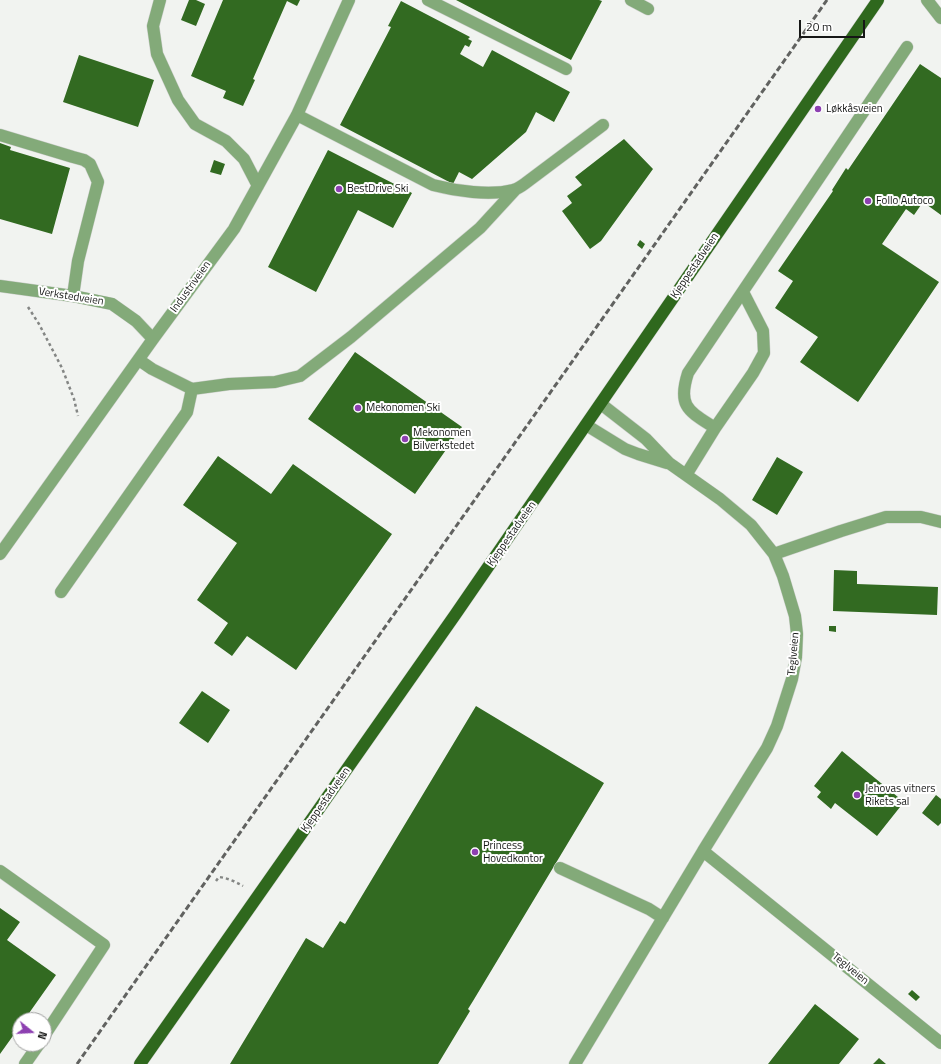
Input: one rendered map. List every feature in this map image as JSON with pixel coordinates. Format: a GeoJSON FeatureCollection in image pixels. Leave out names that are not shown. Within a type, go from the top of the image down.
{"type":"FeatureCollection","features":[{"type":"Feature","properties":{"kind":"main road","name":"Kjeppestadveien"},"geometry":{"type":"LineString","coordinates":[[140,1064],[259,896],[601,404],[878,0]]}},
{"type":"Feature","properties":{"kind":"street"},"geometry":{"type":"LineString","coordinates":[[160,0],[153,26],[157,54],[178,100],[195,124],[226,141],[244,159],[258,186]]}},
{"type":"Feature","properties":{"kind":"street","name":"Industriveien"},"geometry":{"type":"LineString","coordinates":[[0,554],[153,339],[234,229],[297,115],[349,0]]}},
{"type":"Feature","properties":{"kind":"street"},"geometry":{"type":"LineString","coordinates":[[428,0],[566,69]]}},
{"type":"Feature","properties":{"kind":"street"},"geometry":{"type":"LineString","coordinates":[[631,0],[648,9]]}},
{"type":"Feature","properties":{"kind":"street"},"geometry":{"type":"LineString","coordinates":[[927,0],[941,18]]}},
{"type":"Feature","properties":{"kind":"street"},"geometry":{"type":"LineString","coordinates":[[715,428],[690,411],[684,402],[684,387],[688,373],[907,48]]}},
{"type":"Feature","properties":{"kind":"street"},"geometry":{"type":"LineString","coordinates":[[297,115],[433,185],[446,188],[488,192],[515,190]]}},
{"type":"Feature","properties":{"kind":"street"},"geometry":{"type":"LineString","coordinates":[[139,360],[152,369],[192,389],[229,384],[275,382],[300,376],[351,337],[480,228],[515,190],[603,125]]}},
{"type":"Feature","properties":{"kind":"street"},"geometry":{"type":"LineString","coordinates":[[0,135],[73,156],[90,164],[98,182],[78,261],[73,296]]}},
{"type":"Feature","properties":{"kind":"street","name":"Verkstedveien"},"geometry":{"type":"LineString","coordinates":[[0,286],[73,296],[112,304],[136,321],[153,339]]}},
{"type":"Feature","properties":{"kind":"street"},"geometry":{"type":"LineString","coordinates":[[686,475],[764,354],[763,331],[743,292]]}},
{"type":"Feature","properties":{"kind":"street"},"geometry":{"type":"LineString","coordinates":[[61,592],[187,412],[192,389]]}},
{"type":"Feature","properties":{"kind":"street","name":"Teglveien"},"geometry":{"type":"LineString","coordinates":[[575,1064],[703,851],[767,748],[777,726],[792,680],[796,657],[797,634],[795,616],[783,576],[774,554],[763,540],[746,521],[720,499],[669,463],[646,439],[601,404]]}},
{"type":"Feature","properties":{"kind":"street","name":"Teglveien"},"geometry":{"type":"LineString","coordinates":[[586,425],[625,449],[669,463]]}},
{"type":"Feature","properties":{"kind":"street"},"geometry":{"type":"LineString","coordinates":[[774,554],[886,517],[921,517],[941,522]]}},
{"type":"Feature","properties":{"kind":"street","name":"Teglveien"},"geometry":{"type":"LineString","coordinates":[[703,851],[941,1043]]}},
{"type":"Feature","properties":{"kind":"street"},"geometry":{"type":"LineString","coordinates":[[560,868],[648,909],[663,918]]}},
{"type":"Feature","properties":{"kind":"street"},"geometry":{"type":"LineString","coordinates":[[0,871],[104,945],[52,1024]]}},
{"type":"Feature","properties":{"kind":"street"},"geometry":{"type":"LineString","coordinates":[[25,1064],[33,1052]]}},
{"type":"Feature","properties":{"kind":"path"},"geometry":{"type":"LineString","coordinates":[[15,288],[39,324],[62,368],[74,399],[83,438]]}},
{"type":"Feature","properties":{"kind":"path"},"geometry":{"type":"LineString","coordinates":[[216,881],[219,877],[231,880],[259,896]]}},
{"type":"Feature","properties":{"kind":"building"},"geometry":{"type":"Polygon","coordinates":[[[189,0],[196,0],[205,4],[196,26],[181,20],[189,0]]]}},
{"type":"Feature","properties":{"kind":"building"},"geometry":{"type":"Polygon","coordinates":[[[223,0],[300,0],[297,6],[287,1],[253,79],[255,80],[243,106],[223,98],[226,91],[191,76],[223,0]]]}},
{"type":"Feature","properties":{"kind":"building"},"geometry":{"type":"Polygon","coordinates":[[[456,0],[599,0],[602,1],[571,60],[456,0]]]}},
{"type":"Feature","properties":{"kind":"building"},"geometry":{"type":"Polygon","coordinates":[[[401,1],[470,37],[468,39],[472,41],[469,47],[465,45],[460,54],[483,67],[492,50],[570,92],[554,122],[536,112],[526,132],[472,179],[459,172],[453,184],[340,125],[391,27],[388,26],[401,1]]]}},
{"type":"Feature","properties":{"kind":"building"},"geometry":{"type":"Polygon","coordinates":[[[79,55],[154,80],[138,127],[63,102],[79,55]]]}},
{"type":"Feature","properties":{"kind":"building"},"geometry":{"type":"Polygon","coordinates":[[[920,64],[941,78],[941,215],[923,202],[914,215],[906,209],[882,244],[939,282],[858,402],[800,362],[818,337],[775,308],[793,281],[778,271],[833,191],[832,190],[846,168],[848,170],[920,64]]]}},
{"type":"Feature","properties":{"kind":"building"},"geometry":{"type":"Polygon","coordinates":[[[624,139],[653,169],[601,241],[590,249],[562,211],[572,203],[567,196],[582,185],[575,177],[624,139]]]}},
{"type":"Feature","properties":{"kind":"building"},"geometry":{"type":"Polygon","coordinates":[[[0,143],[11,147],[10,150],[70,168],[52,234],[0,219],[0,143]]]}},
{"type":"Feature","properties":{"kind":"building"},"geometry":{"type":"Polygon","coordinates":[[[328,150],[412,193],[393,228],[358,210],[316,292],[268,267],[328,150]]]}},
{"type":"Feature","properties":{"kind":"building"},"geometry":{"type":"Polygon","coordinates":[[[214,160],[225,164],[221,175],[210,172],[214,160]]]}},
{"type":"Feature","properties":{"kind":"building"},"geometry":{"type":"Polygon","coordinates":[[[640,240],[645,244],[642,249],[637,245],[640,240]]]}},
{"type":"Feature","properties":{"kind":"building"},"geometry":{"type":"Polygon","coordinates":[[[355,352],[462,427],[415,494],[308,419],[355,352]]]}},
{"type":"Feature","properties":{"kind":"building"},"geometry":{"type":"Polygon","coordinates":[[[218,456],[271,494],[293,464],[392,534],[296,670],[247,636],[232,656],[214,643],[228,623],[197,600],[237,543],[183,505],[218,456]]]}},
{"type":"Feature","properties":{"kind":"building"},"geometry":{"type":"Polygon","coordinates":[[[777,457],[803,472],[777,515],[752,500],[777,457]]]}},
{"type":"Feature","properties":{"kind":"building"},"geometry":{"type":"Polygon","coordinates":[[[834,570],[857,571],[857,584],[938,587],[937,615],[833,611],[834,570]]]}},
{"type":"Feature","properties":{"kind":"building"},"geometry":{"type":"Polygon","coordinates":[[[829,626],[836,626],[836,632],[829,631],[829,626]]]}},
{"type":"Feature","properties":{"kind":"building"},"geometry":{"type":"Polygon","coordinates":[[[202,691],[230,710],[208,743],[179,723],[202,691]]]}},
{"type":"Feature","properties":{"kind":"building","name":"Princess Hovedkontor"},"geometry":{"type":"Polygon","coordinates":[[[476,706],[604,783],[468,1009],[470,1011],[438,1064],[230,1064],[306,938],[323,948],[340,921],[345,924],[476,706]]]}},
{"type":"Feature","properties":{"kind":"building","name":"Jehovas vitners Rikets sal"},"geometry":{"type":"Polygon","coordinates":[[[842,751],[904,802],[877,836],[835,803],[831,809],[817,797],[821,792],[814,786],[842,751]]]}},
{"type":"Feature","properties":{"kind":"building"},"geometry":{"type":"Polygon","coordinates":[[[936,795],[941,799],[941,823],[938,826],[922,813],[936,795]]]}},
{"type":"Feature","properties":{"kind":"building"},"geometry":{"type":"Polygon","coordinates":[[[0,908],[20,922],[7,940],[56,975],[30,1012],[12,1012],[12,1037],[0,1054],[0,908]]]}},
{"type":"Feature","properties":{"kind":"building"},"geometry":{"type":"Polygon","coordinates":[[[912,990],[920,997],[916,1001],[908,994],[912,990]]]}},
{"type":"Feature","properties":{"kind":"building"},"geometry":{"type":"Polygon","coordinates":[[[815,1004],[859,1039],[839,1064],[768,1064],[815,1004]]]}},
{"type":"Feature","properties":{"kind":"building"},"geometry":{"type":"Polygon","coordinates":[[[879,1058],[886,1064],[873,1064],[879,1058]]]}},
{"type":"Feature","properties":{"kind":"railway"},"geometry":{"type":"LineString","coordinates":[[77,1064],[827,0]]}},
{"type":"Feature","properties":{"kind":"place","name":"Løkkåsveien"},"geometry":{"type":"Point","coordinates":[818,109]}},
{"type":"Feature","properties":{"kind":"place","name":"BestDrive Ski"},"geometry":{"type":"Point","coordinates":[339,189]}},
{"type":"Feature","properties":{"kind":"place","name":"Follo Autoco"},"geometry":{"type":"Point","coordinates":[868,201]}},
{"type":"Feature","properties":{"kind":"place","name":"Mekonomen Ski"},"geometry":{"type":"Point","coordinates":[358,408]}},
{"type":"Feature","properties":{"kind":"place","name":"Mekonomen Bilverkstedet"},"geometry":{"type":"Point","coordinates":[405,439]}},
{"type":"Feature","properties":{"kind":"place","name":"Jehovas vitners Rikets sal"},"geometry":{"type":"Point","coordinates":[857,795]}},
{"type":"Feature","properties":{"kind":"place","name":"Princess Hovedkontor"},"geometry":{"type":"Point","coordinates":[475,852]}}]}
